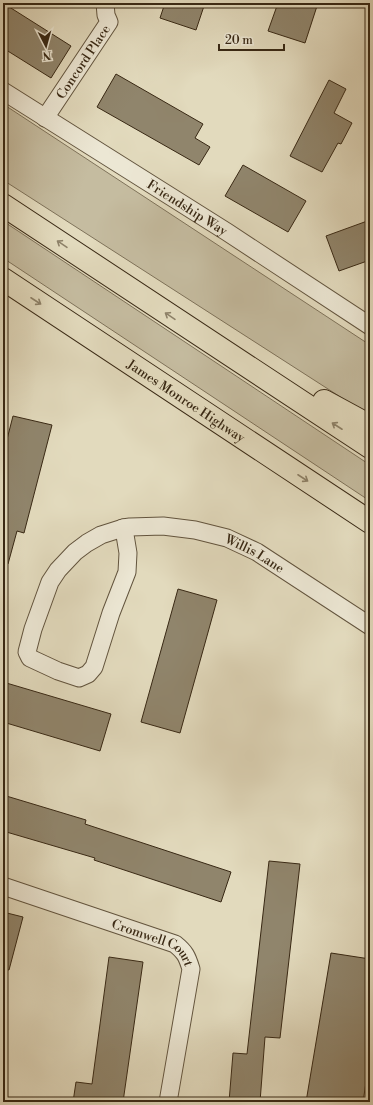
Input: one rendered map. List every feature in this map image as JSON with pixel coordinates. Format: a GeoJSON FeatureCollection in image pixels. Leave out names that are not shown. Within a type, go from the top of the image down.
{"type":"FeatureCollection","features":[{"type":"Feature","properties":{"kind":"highway"},"geometry":{"type":"LineString","coordinates":[[3,205],[370,447]]}},
{"type":"Feature","properties":{"kind":"highway","name":"James Monroe Highway"},"geometry":{"type":"LineString","coordinates":[[3,279],[370,522]]}},
{"type":"Feature","properties":{"kind":"highway"},"geometry":{"type":"LineString","coordinates":[[196,332],[370,426]]}},
{"type":"Feature","properties":{"kind":"street","name":"Concord Place"},"geometry":{"type":"LineString","coordinates":[[45,118],[108,22],[105,3]]}},
{"type":"Feature","properties":{"kind":"street","name":"Friendship Way"},"geometry":{"type":"LineString","coordinates":[[3,91],[227,232],[370,326]]}},
{"type":"Feature","properties":{"kind":"street","name":"Willis Lane"},"geometry":{"type":"LineString","coordinates":[[123,528],[126,535],[128,553],[127,572],[111,614],[94,667],[88,674],[79,678],[58,671],[30,658],[27,652],[33,629],[50,582],[58,570],[75,552],[87,543],[101,535],[123,528],[130,527],[163,526],[195,530],[227,538],[257,552],[370,626]]}},
{"type":"Feature","properties":{"kind":"street","name":"Cromwell Court"},"geometry":{"type":"LineString","coordinates":[[3,886],[175,944],[184,951],[191,969],[168,1102]]}},
{"type":"Feature","properties":{"kind":"shaded area"},"geometry":{"type":"Polygon","coordinates":[[[3,104],[370,345],[370,416],[3,180],[3,104]]]}},
{"type":"Feature","properties":{"kind":"shaded area"},"geometry":{"type":"Polygon","coordinates":[[[3,221],[370,465],[370,501],[3,258],[3,221]]]}},
{"type":"Feature","properties":{"kind":"building"},"geometry":{"type":"Polygon","coordinates":[[[3,3],[71,46],[51,78],[3,48],[3,3]]]}},
{"type":"Feature","properties":{"kind":"building"},"geometry":{"type":"Polygon","coordinates":[[[165,3],[205,3],[196,30],[160,18],[165,3]]]}},
{"type":"Feature","properties":{"kind":"building"},"geometry":{"type":"Polygon","coordinates":[[[278,3],[318,3],[305,43],[268,31],[278,3]]]}},
{"type":"Feature","properties":{"kind":"building"},"geometry":{"type":"Polygon","coordinates":[[[116,74],[203,124],[195,138],[210,147],[199,165],[97,107],[116,74]]]}},
{"type":"Feature","properties":{"kind":"building"},"geometry":{"type":"Polygon","coordinates":[[[329,80],[346,89],[334,113],[352,123],[341,144],[338,143],[322,172],[290,156],[329,80]]]}},
{"type":"Feature","properties":{"kind":"building"},"geometry":{"type":"Polygon","coordinates":[[[243,165],[306,201],[288,232],[225,196],[243,165]]]}},
{"type":"Feature","properties":{"kind":"building"},"geometry":{"type":"Polygon","coordinates":[[[370,220],[370,260],[339,271],[326,236],[370,220]]]}},
{"type":"Feature","properties":{"kind":"building"},"geometry":{"type":"Polygon","coordinates":[[[13,416],[52,425],[24,533],[17,531],[8,564],[3,563],[3,455],[13,416]]]}},
{"type":"Feature","properties":{"kind":"building"},"geometry":{"type":"Polygon","coordinates":[[[178,589],[217,600],[180,733],[141,722],[178,589]]]}},
{"type":"Feature","properties":{"kind":"building"},"geometry":{"type":"Polygon","coordinates":[[[3,682],[111,714],[100,751],[3,722],[3,682]]]}},
{"type":"Feature","properties":{"kind":"building"},"geometry":{"type":"Polygon","coordinates":[[[3,795],[86,820],[85,824],[231,872],[221,902],[94,860],[95,858],[3,831],[3,795]]]}},
{"type":"Feature","properties":{"kind":"building"},"geometry":{"type":"Polygon","coordinates":[[[269,861],[300,864],[280,1038],[265,1037],[260,1102],[229,1102],[233,1053],[247,1054],[269,861]]]}},
{"type":"Feature","properties":{"kind":"building"},"geometry":{"type":"Polygon","coordinates":[[[3,912],[23,917],[9,970],[3,969],[3,912]]]}},
{"type":"Feature","properties":{"kind":"building"},"geometry":{"type":"Polygon","coordinates":[[[331,953],[370,959],[370,1056],[363,1102],[306,1102],[331,953]]]}},
{"type":"Feature","properties":{"kind":"building"},"geometry":{"type":"Polygon","coordinates":[[[109,957],[143,962],[123,1102],[73,1102],[76,1082],[92,1084],[109,957]]]}}]}
